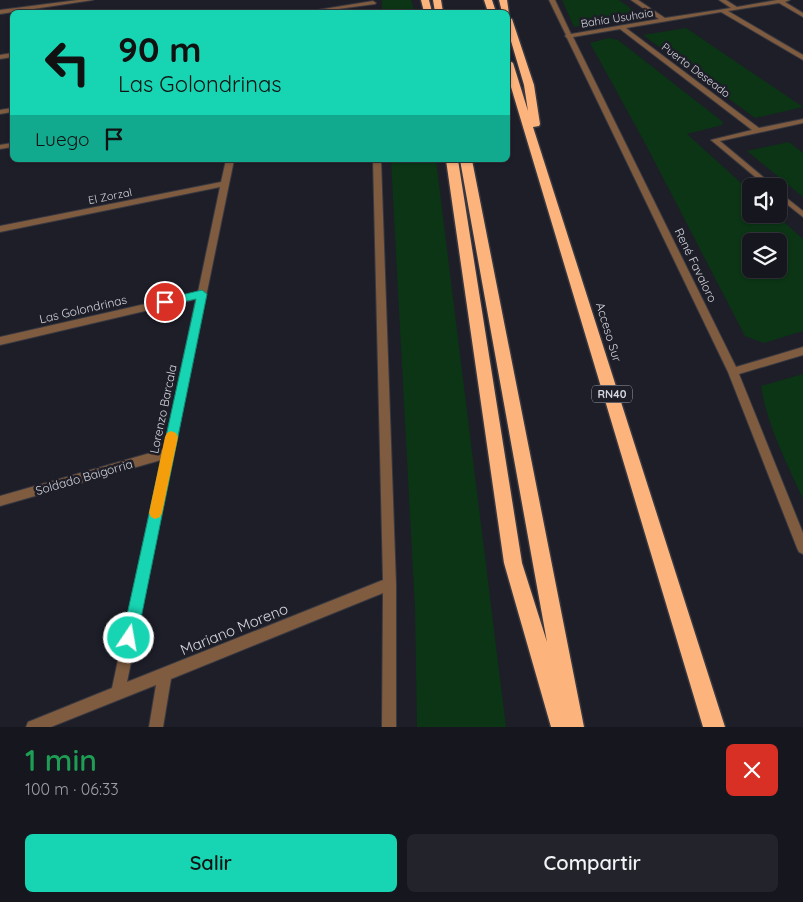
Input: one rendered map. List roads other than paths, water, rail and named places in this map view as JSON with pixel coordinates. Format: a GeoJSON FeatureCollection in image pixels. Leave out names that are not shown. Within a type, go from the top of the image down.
{"type":"FeatureCollection","features":[{"type":"Feature","properties":{"kind":"highway"},"geometry":{"type":"LineString","coordinates":[[510,25],[529,85],[545,179]]}},
{"type":"Feature","properties":{"kind":"highway","name":"Acceso Sur"},"geometry":{"type":"LineString","coordinates":[[510,68],[714,727]]}},
{"type":"Feature","properties":{"kind":"highway"},"geometry":{"type":"LineString","coordinates":[[452,162],[513,563],[562,727]]}},
{"type":"Feature","properties":{"kind":"highway"},"geometry":{"type":"LineString","coordinates":[[466,162],[573,727]]}},
{"type":"Feature","properties":{"kind":"street"},"geometry":{"type":"LineString","coordinates":[[15,10],[90,0]]}},
{"type":"Feature","properties":{"kind":"street","name":"René Favaloro"},"geometry":{"type":"LineString","coordinates":[[552,0],[733,372],[803,548]]}},
{"type":"Feature","properties":{"kind":"street"},"geometry":{"type":"LineString","coordinates":[[634,0],[664,20]]}},
{"type":"Feature","properties":{"kind":"street"},"geometry":{"type":"LineString","coordinates":[[722,0],[736,8]]}},
{"type":"Feature","properties":{"kind":"street","name":"Bahía Usuhaia"},"geometry":{"type":"LineString","coordinates":[[568,36],[786,0]]}},
{"type":"Feature","properties":{"kind":"street"},"geometry":{"type":"LineString","coordinates":[[779,1],[803,15]]}},
{"type":"Feature","properties":{"kind":"street"},"geometry":{"type":"LineString","coordinates":[[321,10],[373,2]]}},
{"type":"Feature","properties":{"kind":"street"},"geometry":{"type":"LineString","coordinates":[[723,11],[803,58]]}},
{"type":"Feature","properties":{"kind":"street","name":"Puerto Deseado"},"geometry":{"type":"LineString","coordinates":[[621,27],[758,131]]}},
{"type":"Feature","properties":{"kind":"street"},"geometry":{"type":"LineString","coordinates":[[760,178],[715,140],[803,121]]}},
{"type":"Feature","properties":{"kind":"street","name":"Lorenzo Barcala"},"geometry":{"type":"LineString","coordinates":[[118,693],[230,162]]}},
{"type":"Feature","properties":{"kind":"street"},"geometry":{"type":"LineString","coordinates":[[377,162],[390,584],[389,727]]}},
{"type":"Feature","properties":{"kind":"street","name":"El Zorzal"},"geometry":{"type":"LineString","coordinates":[[0,229],[225,184]]}},
{"type":"Feature","properties":{"kind":"street"},"geometry":{"type":"LineString","coordinates":[[787,201],[803,215]]}},
{"type":"Feature","properties":{"kind":"street","name":"Las Golondrinas"},"geometry":{"type":"LineString","coordinates":[[0,341],[202,294]]}},
{"type":"Feature","properties":{"kind":"street"},"geometry":{"type":"LineString","coordinates":[[733,372],[803,350]]}},
{"type":"Feature","properties":{"kind":"street","name":"Soldado Baigorria"},"geometry":{"type":"LineString","coordinates":[[0,501],[168,453]]}},
{"type":"Feature","properties":{"kind":"street","name":"Mariano Moreno"},"geometry":{"type":"LineString","coordinates":[[33,727],[390,584]]}},
{"type":"Feature","properties":{"kind":"street"},"geometry":{"type":"LineString","coordinates":[[156,727],[165,674]]}}]}
